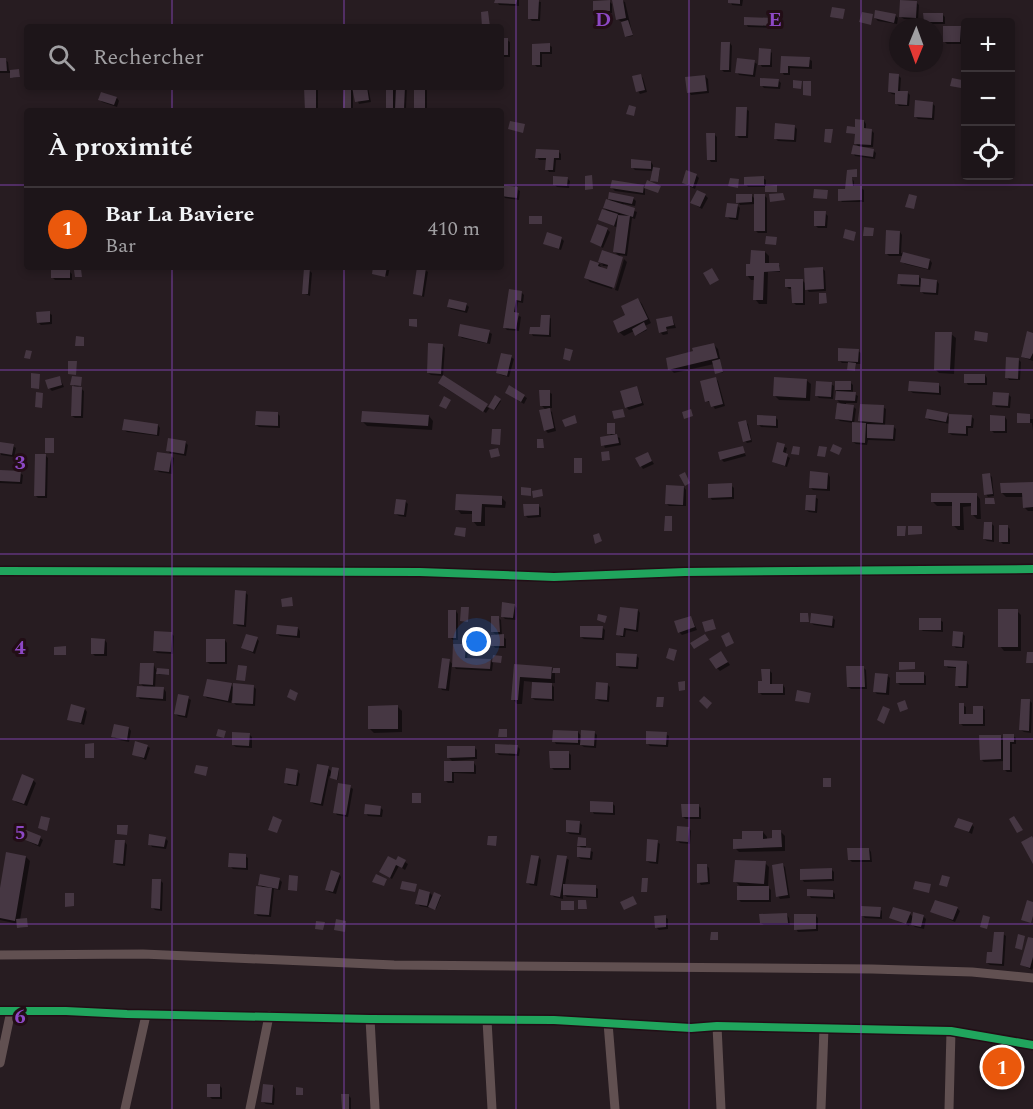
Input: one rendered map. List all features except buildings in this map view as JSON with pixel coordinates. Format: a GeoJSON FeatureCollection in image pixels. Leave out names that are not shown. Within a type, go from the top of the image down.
{"type":"FeatureCollection","features":[{"type":"Feature","properties":{"kind":"street"},"geometry":{"type":"LineString","coordinates":[[0,571],[420,572],[554,578],[685,572],[1033,570]]}},
{"type":"Feature","properties":{"kind":"street"},"geometry":{"type":"LineString","coordinates":[[0,955],[143,954],[394,965],[872,969],[972,972],[1033,978]]}},
{"type":"Feature","properties":{"kind":"street"},"geometry":{"type":"LineString","coordinates":[[0,1011],[369,1019],[554,1020],[681,1028],[717,1026],[951,1031],[1033,1045]]}},
{"type":"Feature","properties":{"kind":"street"},"geometry":{"type":"LineString","coordinates":[[0,1063],[11,1011]]}},
{"type":"Feature","properties":{"kind":"street"},"geometry":{"type":"LineString","coordinates":[[125,1109],[146,1015]]}},
{"type":"Feature","properties":{"kind":"street"},"geometry":{"type":"LineString","coordinates":[[250,1109],[269,1016]]}},
{"type":"Feature","properties":{"kind":"street"},"geometry":{"type":"LineString","coordinates":[[369,1019],[375,1109]]}},
{"type":"Feature","properties":{"kind":"street"},"geometry":{"type":"LineString","coordinates":[[487,1020],[492,1109]]}},
{"type":"Feature","properties":{"kind":"street"},"geometry":{"type":"LineString","coordinates":[[608,1023],[615,1109]]}},
{"type":"Feature","properties":{"kind":"street"},"geometry":{"type":"LineString","coordinates":[[717,1026],[721,1109]]}},
{"type":"Feature","properties":{"kind":"street"},"geometry":{"type":"LineString","coordinates":[[821,1109],[824,1028]]}},
{"type":"Feature","properties":{"kind":"street"},"geometry":{"type":"LineString","coordinates":[[949,1109],[951,1031]]}},
{"type":"Feature","properties":{"kind":"cycle path"},"geometry":{"type":"LineString","coordinates":[[0,571],[420,572],[554,577],[685,572],[1033,569]]}},
{"type":"Feature","properties":{"kind":"cycle path"},"geometry":{"type":"LineString","coordinates":[[0,1011],[370,1019],[554,1020],[691,1028],[717,1026],[951,1031],[1033,1045]]}},
{"type":"Feature","properties":{"kind":"place","name":"Bar La Baviere"},"geometry":{"type":"Point","coordinates":[1002,1067]}}]}
